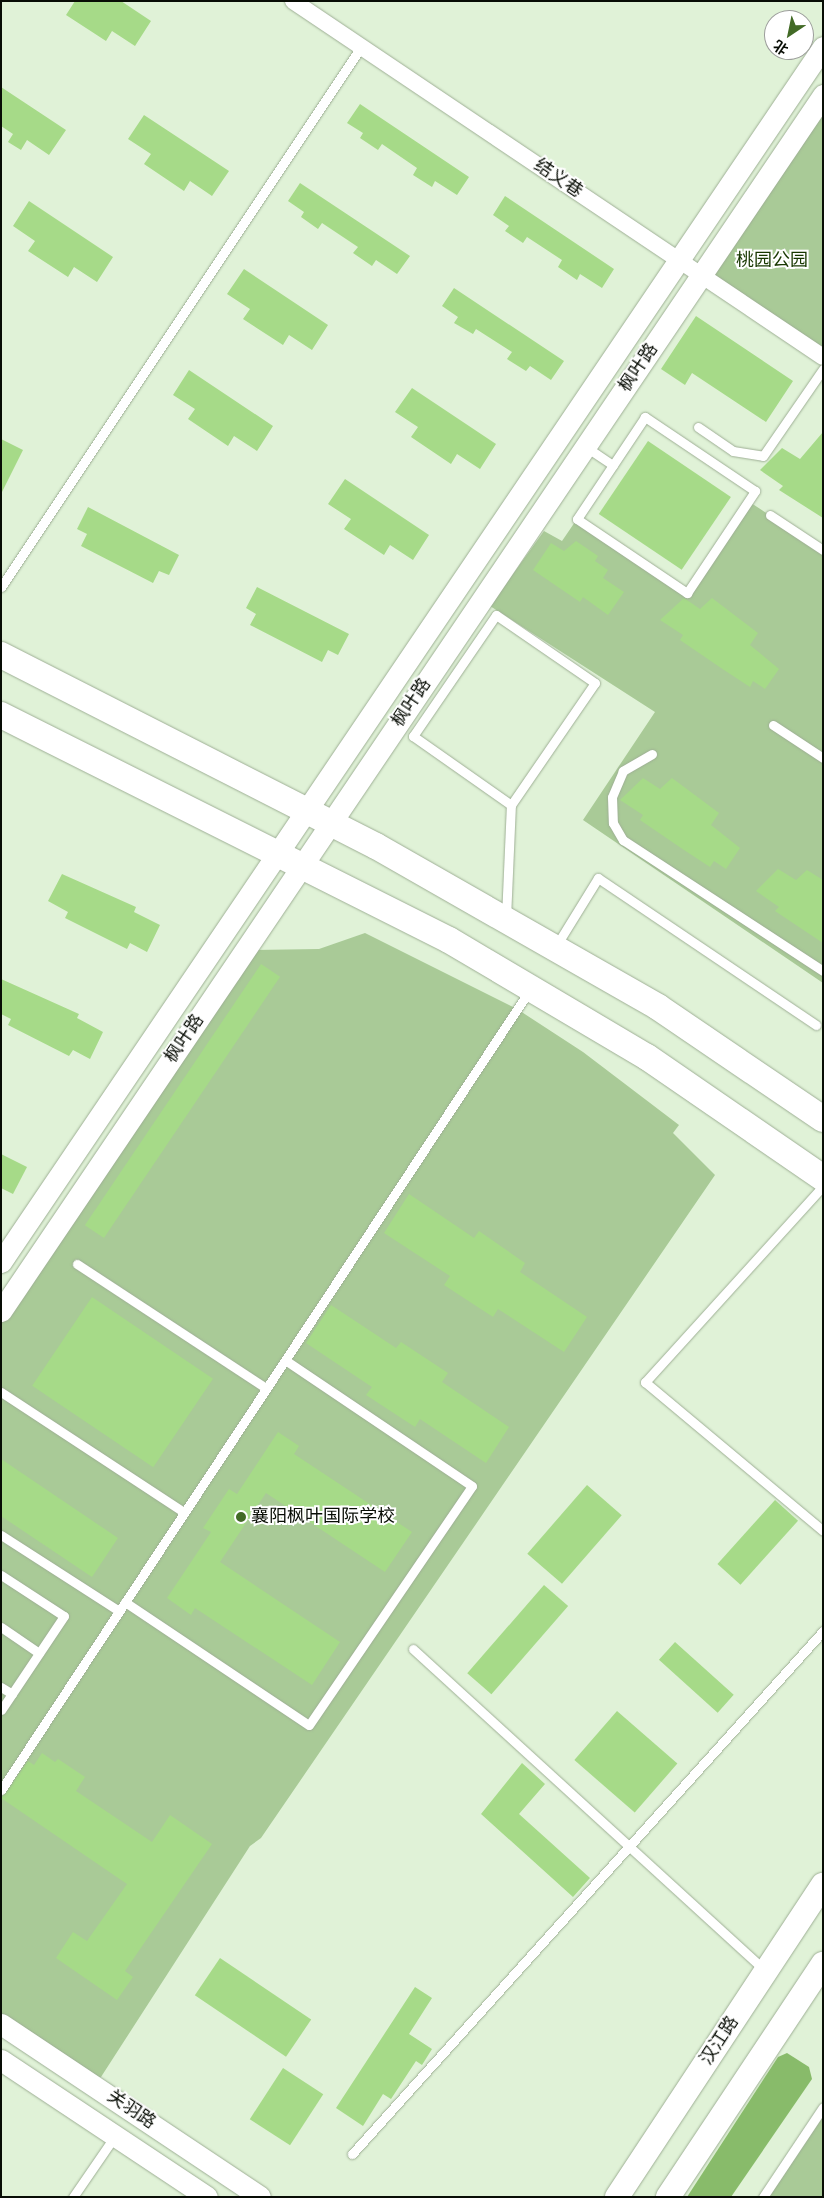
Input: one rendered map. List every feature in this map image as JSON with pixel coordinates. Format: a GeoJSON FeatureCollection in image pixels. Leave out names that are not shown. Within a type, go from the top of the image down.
{"type":"FeatureCollection","features":[{"type":"Feature","properties":{"kind":"main road"},"geometry":{"type":"LineString","coordinates":[[1,655],[305,810],[506,920],[658,1007],[823,1119]]}},
{"type":"Feature","properties":{"kind":"main road"},"geometry":{"type":"LineString","coordinates":[[1,715],[449,940],[647,1057],[823,1178]]}},
{"type":"Feature","properties":{"kind":"main road","name":"汉江路"},"geometry":{"type":"LineString","coordinates":[[617,2197],[823,1884]]}},
{"type":"Feature","properties":{"kind":"main road"},"geometry":{"type":"LineString","coordinates":[[668,2197],[823,1964]]}},
{"type":"Feature","properties":{"kind":"street","name":"结义巷"},"geometry":{"type":"LineString","coordinates":[[293,1],[823,357]]}},
{"type":"Feature","properties":{"kind":"street","name":"枫叶路"},"geometry":{"type":"LineString","coordinates":[[2,1261],[275,854],[823,47]]}},
{"type":"Feature","properties":{"kind":"street","name":"枫叶路"},"geometry":{"type":"LineString","coordinates":[[1,1311],[823,95]]}},
{"type":"Feature","properties":{"kind":"street","name":"关羽路"},"geometry":{"type":"LineString","coordinates":[[1,2024],[260,2197]]}},
{"type":"Feature","properties":{"kind":"street","name":"关羽路"},"geometry":{"type":"LineString","coordinates":[[1,2060],[207,2197]]}},
{"type":"Feature","properties":{"kind":"lane"},"geometry":{"type":"LineString","coordinates":[[1,587],[361,47]]}},
{"type":"Feature","properties":{"kind":"lane"},"geometry":{"type":"LineString","coordinates":[[698,426],[733,451],[763,456],[823,369]]}},
{"type":"Feature","properties":{"kind":"lane"},"geometry":{"type":"LineString","coordinates":[[645,417],[755,491],[688,592],[577,519],[614,465],[645,417]]}},
{"type":"Feature","properties":{"kind":"lane"},"geometry":{"type":"LineString","coordinates":[[586,446],[614,465]]}},
{"type":"Feature","properties":{"kind":"lane"},"geometry":{"type":"LineString","coordinates":[[770,515],[823,550]]}},
{"type":"Feature","properties":{"kind":"lane"},"geometry":{"type":"LineString","coordinates":[[506,920],[511,805],[595,683],[496,615],[412,736],[511,805]]}},
{"type":"Feature","properties":{"kind":"lane"},"geometry":{"type":"LineString","coordinates":[[774,725],[823,758]]}},
{"type":"Feature","properties":{"kind":"lane"},"geometry":{"type":"LineString","coordinates":[[652,754],[623,771],[612,797],[613,823],[623,840],[823,971]]}},
{"type":"Feature","properties":{"kind":"lane"},"geometry":{"type":"LineString","coordinates":[[555,948],[598,878],[816,1025]]}},
{"type":"Feature","properties":{"kind":"lane"},"geometry":{"type":"LineString","coordinates":[[1,1790],[531,988]]}},
{"type":"Feature","properties":{"kind":"lane"},"geometry":{"type":"LineString","coordinates":[[823,1186],[645,1382],[823,1531]]}},
{"type":"Feature","properties":{"kind":"lane"},"geometry":{"type":"LineString","coordinates":[[77,1264],[266,1388]]}},
{"type":"Feature","properties":{"kind":"lane"},"geometry":{"type":"LineString","coordinates":[[125,1602],[309,1725],[472,1486],[285,1360]]}},
{"type":"Feature","properties":{"kind":"lane"},"geometry":{"type":"LineString","coordinates":[[1,1392],[184,1512]]}},
{"type":"Feature","properties":{"kind":"lane"},"geometry":{"type":"LineString","coordinates":[[1,1535],[119,1611]]}},
{"type":"Feature","properties":{"kind":"lane"},"geometry":{"type":"LineString","coordinates":[[1,1575],[64,1616],[1,1710]]}},
{"type":"Feature","properties":{"kind":"lane"},"geometry":{"type":"LineString","coordinates":[[1,1627],[39,1653]]}},
{"type":"Feature","properties":{"kind":"lane"},"geometry":{"type":"LineString","coordinates":[[352,2154],[823,1630]]}},
{"type":"Feature","properties":{"kind":"lane"},"geometry":{"type":"LineString","coordinates":[[413,1649],[766,1971]]}},
{"type":"Feature","properties":{"kind":"lane"},"geometry":{"type":"LineString","coordinates":[[1,1688],[12,1694]]}},
{"type":"Feature","properties":{"kind":"lane"},"geometry":{"type":"LineString","coordinates":[[763,2197],[823,2107]]}},
{"type":"Feature","properties":{"kind":"lane"},"geometry":{"type":"LineString","coordinates":[[73,2197],[115,2136]]}},
{"type":"Feature","properties":{"kind":"green space","name":"桃园公园"},"geometry":{"type":"Polygon","coordinates":[[[823,95],[823,357],[701,275],[823,95]]]}},
{"type":"Feature","properties":{"kind":"green space"},"geometry":{"type":"Polygon","coordinates":[[[748,501],[823,550],[823,983],[583,820],[655,712],[490,606],[544,531],[562,541],[577,519],[687,592],[748,501]]]}},
{"type":"Feature","properties":{"kind":"green space","name":"襄阳枫叶国际学校"},"geometry":{"type":"Polygon","coordinates":[[[365,933],[517,1009],[583,1052],[679,1125],[673,1133],[715,1175],[261,1838],[250,1846],[101,2077],[92,2078],[1,2018],[1,1311],[245,950],[319,949],[365,933]]]}},
{"type":"Feature","properties":{"kind":"green space"},"geometry":{"type":"Polygon","coordinates":[[[787,2053],[809,2067],[812,2079],[731,2197],[687,2197],[778,2057],[787,2053]]]}},
{"type":"Feature","properties":{"kind":"green space"},"geometry":{"type":"Polygon","coordinates":[[[823,2107],[823,2197],[763,2197],[823,2107]]]}},
{"type":"Feature","properties":{"kind":"building"},"geometry":{"type":"Polygon","coordinates":[[[75,1],[121,1],[151,21],[135,46],[112,31],[106,41],[66,15],[75,1]]]}},
{"type":"Feature","properties":{"kind":"building"},"geometry":{"type":"Polygon","coordinates":[[[1,87],[66,130],[49,155],[27,140],[21,150],[8,142],[13,134],[1,126],[1,87]]]}},
{"type":"Feature","properties":{"kind":"building"},"geometry":{"type":"Polygon","coordinates":[[[360,104],[469,177],[457,195],[435,181],[432,187],[413,175],[417,168],[382,144],[378,150],[360,138],[363,133],[347,123],[360,104]]]}},
{"type":"Feature","properties":{"kind":"building"},"geometry":{"type":"Polygon","coordinates":[[[144,115],[229,171],[212,196],[190,181],[184,191],[144,164],[151,154],[128,139],[144,115]]]}},
{"type":"Feature","properties":{"kind":"building"},"geometry":{"type":"Polygon","coordinates":[[[300,183],[410,256],[397,274],[376,260],[372,266],[353,253],[358,247],[322,223],[318,229],[301,217],[304,212],[288,201],[300,183]]]}},
{"type":"Feature","properties":{"kind":"building"},"geometry":{"type":"Polygon","coordinates":[[[505,196],[614,269],[602,288],[580,274],[577,280],[558,267],[562,260],[527,237],[523,243],[505,231],[509,226],[493,215],[505,196]]]}},
{"type":"Feature","properties":{"kind":"building"},"geometry":{"type":"Polygon","coordinates":[[[29,201],[113,257],[97,282],[74,267],[68,277],[28,251],[35,241],[13,226],[29,201]]]}},
{"type":"Feature","properties":{"kind":"building"},"geometry":{"type":"Polygon","coordinates":[[[244,269],[328,325],[312,350],[289,335],[283,345],[243,319],[250,309],[227,294],[244,269]]]}},
{"type":"Feature","properties":{"kind":"building"},"geometry":{"type":"Polygon","coordinates":[[[454,288],[564,361],[551,380],[530,366],[526,371],[507,359],[512,352],[476,329],[473,334],[454,323],[458,317],[442,306],[454,288]]]}},
{"type":"Feature","properties":{"kind":"building"},"geometry":{"type":"Polygon","coordinates":[[[696,316],[793,381],[766,422],[692,373],[685,385],[661,369],[696,316]]]}},
{"type":"Feature","properties":{"kind":"building"},"geometry":{"type":"Polygon","coordinates":[[[189,370],[273,426],[257,451],[234,436],[228,446],[188,419],[195,409],[173,395],[189,370]]]}},
{"type":"Feature","properties":{"kind":"building"},"geometry":{"type":"Polygon","coordinates":[[[412,388],[496,444],[480,469],[457,454],[451,464],[411,437],[418,427],[395,412],[412,388]]]}},
{"type":"Feature","properties":{"kind":"building"},"geometry":{"type":"Polygon","coordinates":[[[823,432],[823,518],[779,490],[783,486],[760,470],[782,448],[800,459],[823,432]]]}},
{"type":"Feature","properties":{"kind":"building"},"geometry":{"type":"Polygon","coordinates":[[[1,439],[23,450],[1,494],[1,439]]]}},
{"type":"Feature","properties":{"kind":"building"},"geometry":{"type":"Polygon","coordinates":[[[648,441],[731,497],[682,570],[599,514],[648,441]]]}},
{"type":"Feature","properties":{"kind":"building"},"geometry":{"type":"Polygon","coordinates":[[[345,479],[429,535],[413,560],[390,545],[384,555],[344,529],[351,519],[328,504],[345,479]]]}},
{"type":"Feature","properties":{"kind":"building"},"geometry":{"type":"Polygon","coordinates":[[[88,507],[179,555],[169,575],[159,571],[153,583],[81,546],[87,534],[77,529],[88,507]]]}},
{"type":"Feature","properties":{"kind":"building"},"geometry":{"type":"Polygon","coordinates":[[[576,541],[598,556],[595,561],[608,570],[603,578],[624,592],[608,615],[583,597],[580,602],[533,570],[551,543],[564,551],[576,541]]]}},
{"type":"Feature","properties":{"kind":"building"},"geometry":{"type":"Polygon","coordinates":[[[257,587],[349,634],[338,655],[328,650],[322,662],[250,625],[256,614],[246,608],[257,587]]]}},
{"type":"Feature","properties":{"kind":"building"},"geometry":{"type":"Polygon","coordinates":[[[684,598],[700,609],[712,598],[758,633],[750,645],[779,669],[765,689],[753,681],[750,687],[724,670],[680,640],[683,635],[660,620],[684,598]]]}},
{"type":"Feature","properties":{"kind":"building"},"geometry":{"type":"Polygon","coordinates":[[[643,778],[660,789],[672,778],[719,813],[711,825],[740,848],[726,869],[714,861],[710,867],[640,820],[643,815],[620,800],[643,778]]]}},
{"type":"Feature","properties":{"kind":"building"},"geometry":{"type":"Polygon","coordinates":[[[778,869],[796,880],[807,870],[823,880],[823,943],[775,911],[779,907],[756,891],[778,869]]]}},
{"type":"Feature","properties":{"kind":"building"},"geometry":{"type":"Polygon","coordinates":[[[62,874],[136,907],[134,912],[160,925],[147,952],[130,943],[127,949],[65,918],[68,912],[48,901],[62,874]]]}},
{"type":"Feature","properties":{"kind":"building"},"geometry":{"type":"Polygon","coordinates":[[[261,964],[280,977],[104,1238],[85,1225],[261,964]]]}},
{"type":"Feature","properties":{"kind":"building"},"geometry":{"type":"Polygon","coordinates":[[[1,979],[79,1014],[77,1018],[103,1032],[90,1059],[73,1050],[69,1056],[8,1025],[11,1019],[1,1014],[1,979]]]}},
{"type":"Feature","properties":{"kind":"building"},"geometry":{"type":"Polygon","coordinates":[[[1,1154],[27,1167],[13,1194],[1,1188],[1,1154]]]}},
{"type":"Feature","properties":{"kind":"building"},"geometry":{"type":"Polygon","coordinates":[[[409,1194],[474,1238],[479,1231],[525,1263],[520,1272],[587,1317],[564,1352],[498,1309],[493,1317],[444,1285],[450,1276],[384,1233],[409,1194]]]}},
{"type":"Feature","properties":{"kind":"building"},"geometry":{"type":"Polygon","coordinates":[[[92,1297],[213,1379],[153,1467],[32,1386],[92,1297]]]}},
{"type":"Feature","properties":{"kind":"building"},"geometry":{"type":"Polygon","coordinates":[[[331,1305],[396,1348],[401,1342],[448,1373],[442,1382],[509,1427],[486,1463],[420,1419],[415,1427],[366,1395],[372,1387],[306,1343],[331,1305]]]}},
{"type":"Feature","properties":{"kind":"building"},"geometry":{"type":"Polygon","coordinates":[[[278,1432],[299,1446],[294,1454],[412,1532],[385,1572],[266,1493],[220,1562],[340,1642],[312,1685],[195,1608],[191,1615],[167,1598],[211,1532],[203,1528],[229,1489],[237,1494],[278,1432]]]}},
{"type":"Feature","properties":{"kind":"building"},"geometry":{"type":"Polygon","coordinates":[[[1,1459],[118,1538],[92,1577],[1,1516],[1,1459]]]}},
{"type":"Feature","properties":{"kind":"building"},"geometry":{"type":"Polygon","coordinates":[[[587,1485],[622,1515],[562,1584],[527,1554],[587,1485]]]}},
{"type":"Feature","properties":{"kind":"building"},"geometry":{"type":"Polygon","coordinates":[[[775,1500],[798,1521],[740,1585],[717,1564],[775,1500]]]}},
{"type":"Feature","properties":{"kind":"building"},"geometry":{"type":"Polygon","coordinates":[[[544,1585],[568,1606],[491,1694],[467,1673],[544,1585]]]}},
{"type":"Feature","properties":{"kind":"building"},"geometry":{"type":"Polygon","coordinates":[[[675,1642],[734,1695],[718,1713],[659,1660],[675,1642]]]}},
{"type":"Feature","properties":{"kind":"building"},"geometry":{"type":"Polygon","coordinates":[[[617,1711],[677,1763],[635,1813],[574,1760],[617,1711]]]}},
{"type":"Feature","properties":{"kind":"building"},"geometry":{"type":"Polygon","coordinates":[[[42,1753],[55,1762],[58,1759],[85,1777],[76,1791],[152,1842],[170,1815],[212,1844],[125,1971],[133,1977],[117,2000],[56,1958],[73,1932],[87,1941],[127,1884],[1,1798],[28,1761],[34,1765],[42,1753]]]}},
{"type":"Feature","properties":{"kind":"building"},"geometry":{"type":"Polygon","coordinates":[[[522,1763],[545,1784],[519,1814],[590,1878],[573,1897],[481,1814],[522,1763]]]}},
{"type":"Feature","properties":{"kind":"building"},"geometry":{"type":"Polygon","coordinates":[[[220,1958],[311,2020],[286,2057],[195,1995],[220,1958]]]}},
{"type":"Feature","properties":{"kind":"building"},"geometry":{"type":"Polygon","coordinates":[[[415,1987],[432,1998],[409,2034],[432,2049],[422,2065],[416,2061],[391,2099],[383,2094],[363,2126],[336,2108],[415,1987]]]}},
{"type":"Feature","properties":{"kind":"building"},"geometry":{"type":"Polygon","coordinates":[[[283,2068],[323,2094],[290,2145],[250,2119],[283,2068]]]}},
{"type":"Feature","properties":{"kind":"place","name":"襄阳枫叶国际学校"},"geometry":{"type":"Point","coordinates":[241,1517]}}]}
